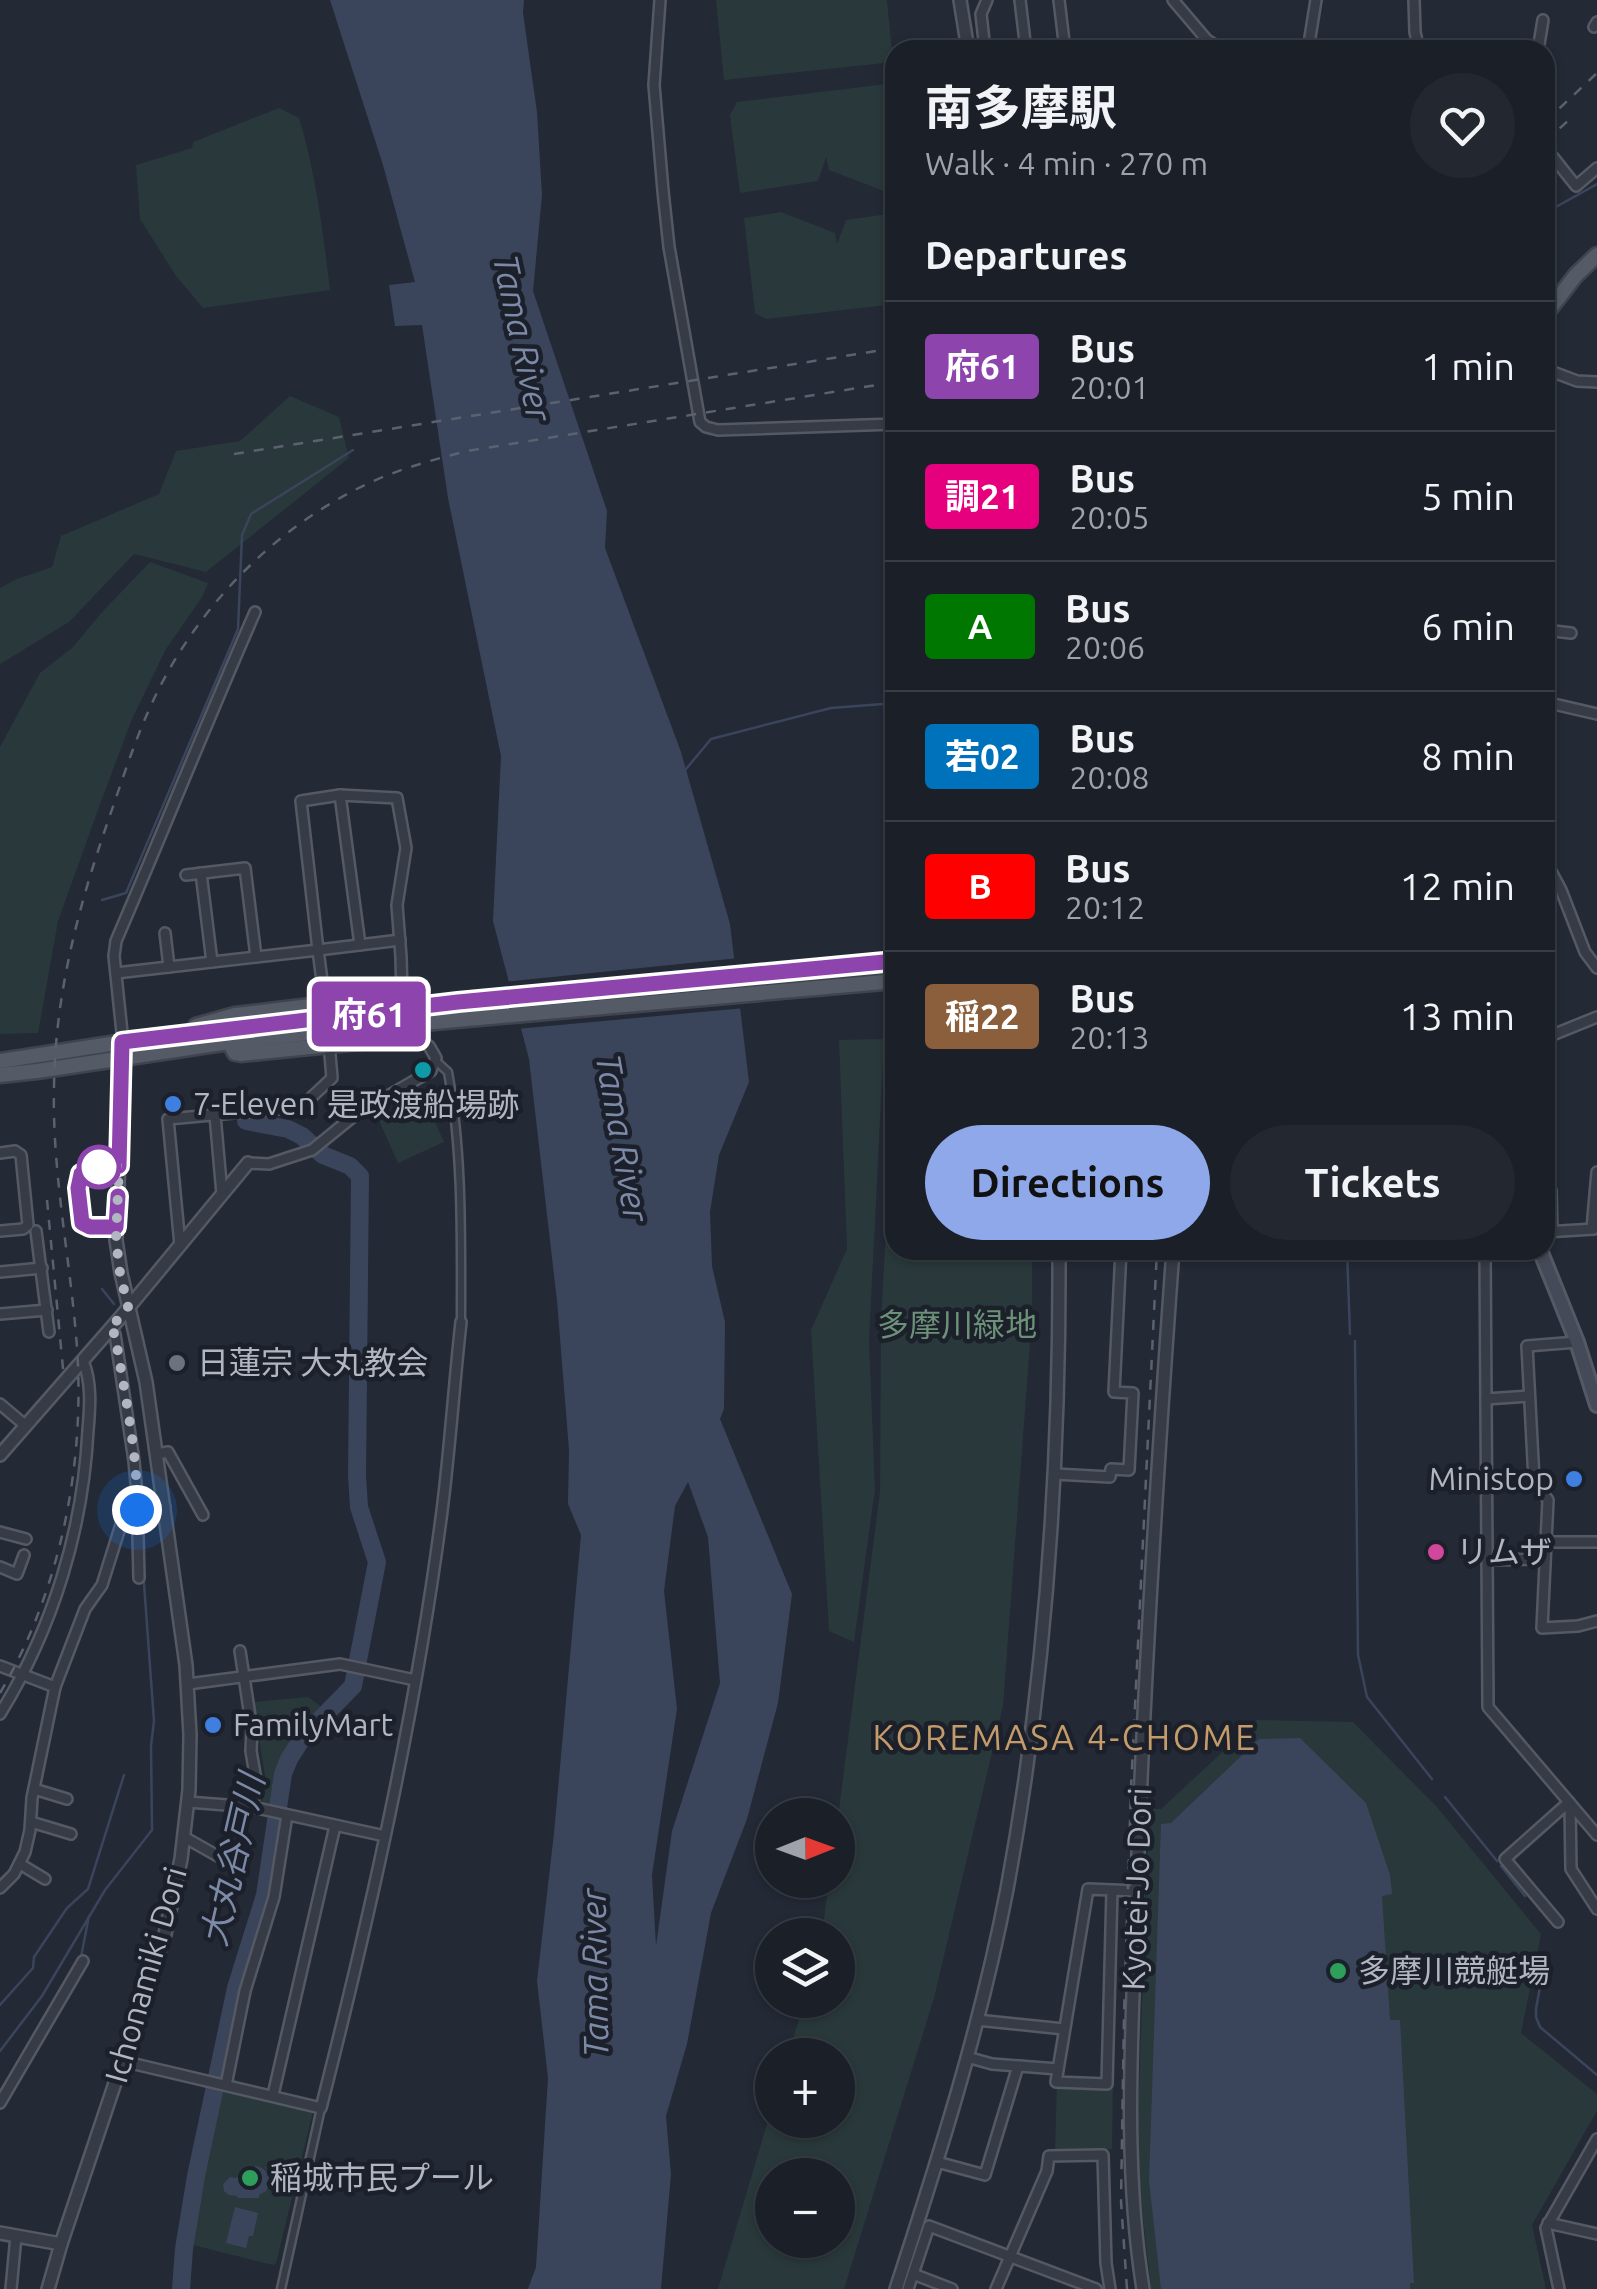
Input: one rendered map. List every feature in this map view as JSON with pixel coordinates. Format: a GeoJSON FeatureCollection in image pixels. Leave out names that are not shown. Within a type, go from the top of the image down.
{"type":"FeatureCollection","features":[{"type":"Feature","properties":{"kind":"main road"},"geometry":{"type":"LineString","coordinates":[[1555,302],[1597,255]]}},
{"type":"Feature","properties":{"kind":"main road"},"geometry":{"type":"LineString","coordinates":[[0,1061],[229,1042],[458,1002],[885,962]]}},
{"type":"Feature","properties":{"kind":"main road"},"geometry":{"type":"LineString","coordinates":[[162,1036],[378,1019],[460,1021],[885,981]]}},
{"type":"Feature","properties":{"kind":"main road"},"geometry":{"type":"LineString","coordinates":[[0,1075],[123,1050],[235,1015],[401,995]]}},
{"type":"Feature","properties":{"kind":"main road"},"geometry":{"type":"LineString","coordinates":[[229,1042],[235,1053],[242,1054],[409,1037]]}},
{"type":"Feature","properties":{"kind":"main road"},"geometry":{"type":"LineString","coordinates":[[1544,1260],[1597,1405]]}},
{"type":"Feature","properties":{"kind":"street"},"geometry":{"type":"LineString","coordinates":[[660,0],[654,86],[663,191],[700,422],[706,428],[718,430],[885,424]]}},
{"type":"Feature","properties":{"kind":"street"},"geometry":{"type":"LineString","coordinates":[[960,0],[966,40]]}},
{"type":"Feature","properties":{"kind":"street"},"geometry":{"type":"LineString","coordinates":[[984,40],[981,14],[987,0]]}},
{"type":"Feature","properties":{"kind":"street"},"geometry":{"type":"LineString","coordinates":[[1020,0],[1025,40]]}},
{"type":"Feature","properties":{"kind":"street"},"geometry":{"type":"LineString","coordinates":[[1059,0],[1064,40]]}},
{"type":"Feature","properties":{"kind":"street"},"geometry":{"type":"LineString","coordinates":[[1173,0],[1207,40]]}},
{"type":"Feature","properties":{"kind":"street"},"geometry":{"type":"LineString","coordinates":[[1310,40],[1316,0]]}},
{"type":"Feature","properties":{"kind":"street"},"geometry":{"type":"LineString","coordinates":[[1414,0],[1417,40]]}},
{"type":"Feature","properties":{"kind":"street"},"geometry":{"type":"LineString","coordinates":[[1540,40],[1543,20]]}},
{"type":"Feature","properties":{"kind":"street"},"geometry":{"type":"LineString","coordinates":[[1555,160],[1576,186],[1597,168]]}},
{"type":"Feature","properties":{"kind":"street"},"geometry":{"type":"LineString","coordinates":[[1555,373],[1576,381],[1597,382]]}},
{"type":"Feature","properties":{"kind":"street"},"geometry":{"type":"LineString","coordinates":[[123,1050],[116,942],[255,612]]}},
{"type":"Feature","properties":{"kind":"street"},"geometry":{"type":"LineString","coordinates":[[1555,631],[1571,632]]}},
{"type":"Feature","properties":{"kind":"street"},"geometry":{"type":"LineString","coordinates":[[1555,704],[1597,714]]}},
{"type":"Feature","properties":{"kind":"street"},"geometry":{"type":"LineString","coordinates":[[340,795],[360,945]]}},
{"type":"Feature","properties":{"kind":"street"},"geometry":{"type":"LineString","coordinates":[[281,2289],[355,1974],[416,1680],[442,1510],[461,1322],[460,1202],[448,1072],[436,1061],[429,1046],[409,1037],[401,995],[397,905],[406,848],[398,798],[340,795],[301,801],[324,1004]]}},
{"type":"Feature","properties":{"kind":"street"},"geometry":{"type":"LineString","coordinates":[[186,875],[245,868],[256,957]]}},
{"type":"Feature","properties":{"kind":"street"},"geometry":{"type":"LineString","coordinates":[[201,873],[212,962]]}},
{"type":"Feature","properties":{"kind":"street"},"geometry":{"type":"LineString","coordinates":[[1556,883],[1585,952],[1597,968]]}},
{"type":"Feature","properties":{"kind":"street"},"geometry":{"type":"LineString","coordinates":[[164,934],[169,967]]}},
{"type":"Feature","properties":{"kind":"street"},"geometry":{"type":"LineString","coordinates":[[116,973],[400,940]]}},
{"type":"Feature","properties":{"kind":"street"},"geometry":{"type":"LineString","coordinates":[[1555,1034],[1597,1017]]}},
{"type":"Feature","properties":{"kind":"street"},"geometry":{"type":"LineString","coordinates":[[180,1245],[168,1119],[301,1107],[332,1078],[329,1044]]}},
{"type":"Feature","properties":{"kind":"street","name":"Ichonamiki Dori"},"geometry":{"type":"LineString","coordinates":[[48,2289],[165,1934],[188,1802],[188,1684],[146,1382],[116,1240],[123,1050]]}},
{"type":"Feature","properties":{"kind":"street"},"geometry":{"type":"LineString","coordinates":[[0,1454],[83,1362],[248,1163],[269,1164],[316,1148],[355,1114],[432,1071],[436,1061]]}},
{"type":"Feature","properties":{"kind":"street"},"geometry":{"type":"LineString","coordinates":[[215,1115],[222,1194]]}},
{"type":"Feature","properties":{"kind":"street"},"geometry":{"type":"LineString","coordinates":[[0,1152],[15,1151],[21,1155],[28,1225],[24,1229],[0,1231]]}},
{"type":"Feature","properties":{"kind":"street"},"geometry":{"type":"LineString","coordinates":[[1555,1232],[1595,1229],[1597,1172]]}},
{"type":"Feature","properties":{"kind":"street"},"geometry":{"type":"LineString","coordinates":[[36,1231],[49,1332]]}},
{"type":"Feature","properties":{"kind":"street"},"geometry":{"type":"LineString","coordinates":[[896,2289],[977,2020],[1006,1891],[1027,1769],[1055,1474],[1060,1260]]}},
{"type":"Feature","properties":{"kind":"street"},"geometry":{"type":"LineString","coordinates":[[1055,1474],[1110,1477],[1111,1469],[1129,1470],[1133,1393],[1114,1392],[1121,1260]]}},
{"type":"Feature","properties":{"kind":"street","name":"Kyotei-Jo Dori"},"geometry":{"type":"LineString","coordinates":[[1143,2289],[1130,2146],[1137,1891],[1171,1260]]}},
{"type":"Feature","properties":{"kind":"street"},"geometry":{"type":"LineString","coordinates":[[1485,1260],[1488,1707],[1597,1835]]}},
{"type":"Feature","properties":{"kind":"street"},"geometry":{"type":"LineString","coordinates":[[0,1272],[42,1268]]}},
{"type":"Feature","properties":{"kind":"street"},"geometry":{"type":"LineString","coordinates":[[0,1314],[46,1310]]}},
{"type":"Feature","properties":{"kind":"street"},"geometry":{"type":"LineString","coordinates":[[109,1330],[115,1334],[142,1510],[139,1578]]}},
{"type":"Feature","properties":{"kind":"street"},"geometry":{"type":"LineString","coordinates":[[1577,1342],[1527,1346],[1534,1480],[1548,1500],[1542,1628],[1578,1626],[1597,1620]]}},
{"type":"Feature","properties":{"kind":"street"},"geometry":{"type":"LineString","coordinates":[[0,1714],[23,1674],[51,1610],[80,1510],[89,1409],[88,1377],[83,1362]]}},
{"type":"Feature","properties":{"kind":"street"},"geometry":{"type":"LineString","coordinates":[[1486,1399],[1529,1396]]}},
{"type":"Feature","properties":{"kind":"street"},"geometry":{"type":"LineString","coordinates":[[0,1404],[26,1426]]}},
{"type":"Feature","properties":{"kind":"street"},"geometry":{"type":"LineString","coordinates":[[157,1454],[168,1452],[203,1515]]}},
{"type":"Feature","properties":{"kind":"street"},"geometry":{"type":"LineString","coordinates":[[0,1888],[25,1852],[55,1687],[85,1609],[102,1585],[124,1514],[165,1507]]}},
{"type":"Feature","properties":{"kind":"street"},"geometry":{"type":"LineString","coordinates":[[0,1532],[26,1539]]}},
{"type":"Feature","properties":{"kind":"street"},"geometry":{"type":"LineString","coordinates":[[1546,1542],[1597,1542]]}},
{"type":"Feature","properties":{"kind":"street"},"geometry":{"type":"LineString","coordinates":[[0,1567],[17,1574],[24,1555]]}},
{"type":"Feature","properties":{"kind":"street"},"geometry":{"type":"LineString","coordinates":[[1487,1560],[1545,1559]]}},
{"type":"Feature","properties":{"kind":"street"},"geometry":{"type":"LineString","coordinates":[[240,1650],[257,1786],[252,1807]]}},
{"type":"Feature","properties":{"kind":"street"},"geometry":{"type":"LineString","coordinates":[[188,1684],[340,1664],[416,1680]]}},
{"type":"Feature","properties":{"kind":"street"},"geometry":{"type":"LineString","coordinates":[[0,1666],[55,1687]]}},
{"type":"Feature","properties":{"kind":"street"},"geometry":{"type":"LineString","coordinates":[[34,1788],[67,1799]]}},
{"type":"Feature","properties":{"kind":"street"},"geometry":{"type":"LineString","coordinates":[[188,1802],[252,1807],[385,1836]]}},
{"type":"Feature","properties":{"kind":"street"},"geometry":{"type":"LineString","coordinates":[[1569,1802],[1570,1869],[1597,1909]]}},
{"type":"Feature","properties":{"kind":"street"},"geometry":{"type":"LineString","coordinates":[[1558,1922],[1505,1859],[1569,1802]]}},
{"type":"Feature","properties":{"kind":"street"},"geometry":{"type":"LineString","coordinates":[[223,2085],[274,1896],[282,1814]]}},
{"type":"Feature","properties":{"kind":"street"},"geometry":{"type":"LineString","coordinates":[[30,1822],[71,1834]]}},
{"type":"Feature","properties":{"kind":"street"},"geometry":{"type":"LineString","coordinates":[[273,2096],[334,1826]]}},
{"type":"Feature","properties":{"kind":"street"},"geometry":{"type":"LineString","coordinates":[[184,1837],[237,1867]]}},
{"type":"Feature","properties":{"kind":"street"},"geometry":{"type":"LineString","coordinates":[[20,1864],[44,1879]]}},
{"type":"Feature","properties":{"kind":"street"},"geometry":{"type":"LineString","coordinates":[[1112,1890],[1108,2084],[1056,2082],[1088,1889],[1137,1891]]}},
{"type":"Feature","properties":{"kind":"street"},"geometry":{"type":"LineString","coordinates":[[0,2103],[83,1961]]}},
{"type":"Feature","properties":{"kind":"street"},"geometry":{"type":"LineString","coordinates":[[977,2020],[1064,2029]]}},
{"type":"Feature","properties":{"kind":"street"},"geometry":{"type":"LineString","coordinates":[[967,2056],[992,2064],[1058,2069]]}},
{"type":"Feature","properties":{"kind":"street"},"geometry":{"type":"LineString","coordinates":[[122,2061],[322,2108]]}},
{"type":"Feature","properties":{"kind":"street"},"geometry":{"type":"LineString","coordinates":[[937,2162],[985,2175],[1018,2066]]}},
{"type":"Feature","properties":{"kind":"street"},"geometry":{"type":"LineString","coordinates":[[1558,2289],[1546,2228],[1597,2140]]}},
{"type":"Feature","properties":{"kind":"street"},"geometry":{"type":"LineString","coordinates":[[996,2289],[1047,2171],[1049,2156],[1103,2155],[1110,2289]]}},
{"type":"Feature","properties":{"kind":"street"},"geometry":{"type":"LineString","coordinates":[[1548,2223],[1597,2234]]}},
{"type":"Feature","properties":{"kind":"street"},"geometry":{"type":"LineString","coordinates":[[908,2289],[928,2226],[1096,2289]]}},
{"type":"Feature","properties":{"kind":"street"},"geometry":{"type":"LineString","coordinates":[[0,2233],[61,2244]]}},
{"type":"Feature","properties":{"kind":"street"},"geometry":{"type":"LineString","coordinates":[[11,2289],[16,2236]]}},
{"type":"Feature","properties":{"kind":"street"},"geometry":{"type":"LineString","coordinates":[[913,2274],[952,2289]]}},
{"type":"Feature","properties":{"kind":"green space"},"geometry":{"type":"Polygon","coordinates":[[[716,0],[887,0],[891,40],[885,40],[885,63],[724,80],[716,0]]]}},
{"type":"Feature","properties":{"kind":"green space"},"geometry":{"type":"Polygon","coordinates":[[[885,84],[885,191],[829,170],[826,157],[818,181],[740,193],[730,115],[737,102],[885,84]]]}},
{"type":"Feature","properties":{"kind":"green space"},"geometry":{"type":"Polygon","coordinates":[[[279,108],[299,118],[305,139],[330,290],[203,308],[176,276],[140,219],[136,165],[192,148],[193,142],[279,108]]]}},
{"type":"Feature","properties":{"kind":"green space"},"geometry":{"type":"Polygon","coordinates":[[[781,212],[835,233],[837,244],[846,220],[885,214],[885,305],[766,319],[755,313],[744,218],[781,212]]]}},
{"type":"Feature","properties":{"kind":"green space"},"geometry":{"type":"Polygon","coordinates":[[[290,396],[339,417],[349,458],[206,572],[134,554],[69,622],[0,664],[0,588],[52,567],[61,536],[159,494],[176,451],[240,441],[290,396]]]}},
{"type":"Feature","properties":{"kind":"green space"},"geometry":{"type":"Polygon","coordinates":[[[150,562],[208,583],[166,649],[132,719],[58,921],[38,1033],[0,1034],[0,747],[40,673],[72,648],[150,562]]]}},
{"type":"Feature","properties":{"kind":"green space"},"geometry":{"type":"Polygon","coordinates":[[[884,1039],[869,1341],[875,1489],[854,1642],[829,1631],[811,1330],[847,1249],[839,1040],[884,1039]]]}},
{"type":"Feature","properties":{"kind":"green space"},"geometry":{"type":"Polygon","coordinates":[[[423,1095],[444,1142],[398,1163],[377,1116],[423,1095]]]}},
{"type":"Feature","properties":{"kind":"green space","name":"多摩川緑地"},"geometry":{"type":"Polygon","coordinates":[[[885,1247],[885,1260],[1032,1260],[1032,1316],[1003,1706],[934,1998],[855,2253],[855,2158],[757,2158],[763,2138],[855,2138],[855,2038],[793,2038],[799,2018],[855,2018],[855,1918],[824,1918],[827,1898],[855,1898],[855,1798],[840,1798],[880,1492],[885,1247]]]}},
{"type":"Feature","properties":{"kind":"green space"},"geometry":{"type":"Polygon","coordinates":[[[308,1697],[326,1710],[290,1753],[275,1806],[261,1805],[265,1776],[253,1702],[308,1697]]]}},
{"type":"Feature","properties":{"kind":"green space","name":"多摩川競艇場"},"geometry":{"type":"Polygon","coordinates":[[[1257,1720],[1353,1722],[1437,1807],[1541,1934],[1521,2033],[1597,2094],[1597,2111],[1532,2225],[1546,2289],[1151,2289],[1137,2147],[1149,1809],[1161,1809],[1257,1720]]]}},
{"type":"Feature","properties":{"kind":"green space"},"geometry":{"type":"Polygon","coordinates":[[[1057,2081],[1113,2081],[1112,2149],[1055,2151],[1057,2081]]]}},
{"type":"Feature","properties":{"kind":"green space","name":"稲城市民プール"},"geometry":{"type":"Polygon","coordinates":[[[220,2091],[313,2112],[273,2265],[189,2244],[220,2091]]]}},
{"type":"Feature","properties":{"kind":"green space","name":"多摩川緑地"},"geometry":{"type":"Polygon","coordinates":[[[755,2164],[755,2258],[854,2258],[844,2289],[718,2289],[755,2164]]]}},
{"type":"Feature","properties":{"kind":"water","name":"Tama River"},"geometry":{"type":"Polygon","coordinates":[[[330,0],[524,0],[542,195],[533,291],[607,511],[605,548],[681,752],[730,924],[749,1082],[719,1155],[710,1212],[712,1266],[725,1322],[724,1409],[720,1419],[792,1594],[778,1703],[747,1819],[711,1913],[687,2044],[666,2116],[671,2174],[661,2289],[528,2289],[536,2267],[548,2078],[537,1981],[581,1535],[568,1504],[569,1450],[557,1301],[529,1059],[493,921],[501,756],[448,498],[422,325],[395,326],[389,285],[415,282],[383,165],[330,0]],[[688,1482],[675,1506],[664,1591],[677,1709],[652,1875],[656,1946],[672,1831],[720,1683],[708,1537],[688,1482]]]}},
{"type":"Feature","properties":{"kind":"water","name":"多摩川競艇場"},"geometry":{"type":"Polygon","coordinates":[[[1300,1738],[1366,1803],[1390,1875],[1392,1894],[1382,1896],[1390,2020],[1400,2020],[1414,2283],[1410,2283],[1410,2289],[1161,2289],[1149,2181],[1161,1824],[1171,1823],[1259,1739],[1300,1738]]]}},
{"type":"Feature","properties":{"kind":"water"},"geometry":{"type":"Polygon","coordinates":[[[256,2166],[269,2179],[259,2198],[238,2198],[224,2191],[223,2184],[230,2177],[236,2178],[256,2166]]]}},
{"type":"Feature","properties":{"kind":"water"},"geometry":{"type":"Polygon","coordinates":[[[235,2207],[258,2213],[246,2248],[226,2243],[235,2207]]]}},
{"type":"Feature","properties":{"kind":"pier"},"geometry":{"type":"Polygon","coordinates":[[[739,958],[742,982],[509,1003],[504,982],[739,958]]]}},
{"type":"Feature","properties":{"kind":"pier"},"geometry":{"type":"Polygon","coordinates":[[[742,987],[745,1008],[516,1029],[511,1009],[742,987]]]}},
{"type":"Feature","properties":{"kind":"waterway"},"geometry":{"type":"LineString","coordinates":[[1555,207],[1597,184]]}},
{"type":"Feature","properties":{"kind":"waterway"},"geometry":{"type":"LineString","coordinates":[[102,900],[126,893],[238,629],[242,535],[251,514],[353,450]]}},
{"type":"Feature","properties":{"kind":"waterway"},"geometry":{"type":"LineString","coordinates":[[686,769],[711,739],[831,708],[885,703]]}},
{"type":"Feature","properties":{"kind":"waterway","name":"大丸谷戸川"},"geometry":{"type":"LineString","coordinates":[[181,2289],[196,2176],[236,1988],[265,1895],[283,1774],[303,1737],[353,1686],[377,1562],[359,1507],[357,1476],[360,1176],[288,1129],[246,1121]]}},
{"type":"Feature","properties":{"kind":"waterway"},"geometry":{"type":"LineString","coordinates":[[1347,1260],[1350,1334]]}},
{"type":"Feature","properties":{"kind":"waterway"},"geometry":{"type":"LineString","coordinates":[[102,1289],[114,1304]]}},
{"type":"Feature","properties":{"kind":"waterway"},"geometry":{"type":"LineString","coordinates":[[1355,1341],[1358,1655],[1367,1697],[1432,1779]]}},
{"type":"Feature","properties":{"kind":"waterway"},"geometry":{"type":"LineString","coordinates":[[0,2051],[42,1996],[105,1890],[152,1830],[154,1721],[143,1570],[143,1501],[122,1347]]}},
{"type":"Feature","properties":{"kind":"waterway"},"geometry":{"type":"LineString","coordinates":[[0,2005],[33,1968],[34,1957],[67,1908],[88,1889],[124,1775]]}},
{"type":"Feature","properties":{"kind":"waterway"},"geometry":{"type":"LineString","coordinates":[[1445,1797],[1497,1861]]}},
{"type":"Feature","properties":{"kind":"waterway"},"geometry":{"type":"LineString","coordinates":[[1501,1866],[1525,1896]]}},
{"type":"Feature","properties":{"kind":"waterway"},"geometry":{"type":"LineString","coordinates":[[81,1957],[89,1916]]}},
{"type":"Feature","properties":{"kind":"waterway"},"geometry":{"type":"LineString","coordinates":[[1546,1953],[1536,2009],[1540,2027],[1597,2075]]}},
{"type":"Feature","properties":{"kind":"waterway"},"geometry":{"type":"LineString","coordinates":[[0,2092],[71,1972]]}},
{"type":"Feature","properties":{"kind":"railway"},"geometry":{"type":"LineString","coordinates":[[1555,113],[1597,73]]}},
{"type":"Feature","properties":{"kind":"railway"},"geometry":{"type":"LineString","coordinates":[[1555,133],[1572,117]]}},
{"type":"Feature","properties":{"kind":"railway"},"geometry":{"type":"LineString","coordinates":[[234,454],[885,350]]}},
{"type":"Feature","properties":{"kind":"railway"},"geometry":{"type":"LineString","coordinates":[[0,1693],[40,1610],[54,1566],[73,1474],[77,1428],[76,1335],[54,1118],[55,1053],[64,985],[87,886],[129,760],[153,701],[189,637],[236,580],[291,530],[353,491],[394,473],[467,451],[885,384]]}},
{"type":"Feature","properties":{"kind":"railway"},"geometry":{"type":"LineString","coordinates":[[47,1200],[64,1379]]}},
{"type":"Feature","properties":{"kind":"railway"},"geometry":{"type":"LineString","coordinates":[[1127,2289],[1121,2201],[1124,2016],[1157,1260]]}},
{"type":"Feature","properties":{"kind":"bus line","name":"府61"},"geometry":{"type":"LineString","coordinates":[[118,1196],[116,1227],[90,1227],[82,1223],[78,1188],[81,1174],[91,1168],[119,1166],[122,1042],[458,1002],[885,962]]}},
{"type":"Feature","properties":{"kind":"place","name":"是政渡船場跡"},"geometry":{"type":"Point","coordinates":[423,1070]}},
{"type":"Feature","properties":{"kind":"place","name":"7-Eleven"},"geometry":{"type":"Point","coordinates":[173,1104]}},
{"type":"Feature","properties":{"kind":"place","name":"日蓮宗 大丸教会"},"geometry":{"type":"Point","coordinates":[177,1363]}},
{"type":"Feature","properties":{"kind":"place","name":"Ministop"},"geometry":{"type":"Point","coordinates":[1574,1479]}},
{"type":"Feature","properties":{"kind":"place","name":"リムザ"},"geometry":{"type":"Point","coordinates":[1436,1552]}},
{"type":"Feature","properties":{"kind":"place","name":"FamilyMart"},"geometry":{"type":"Point","coordinates":[213,1725]}},
{"type":"Feature","properties":{"kind":"place","name":"多摩川競艇場"},"geometry":{"type":"Point","coordinates":[1338,1971]}},
{"type":"Feature","properties":{"kind":"place","name":"稲城市民プール"},"geometry":{"type":"Point","coordinates":[250,2178]}},
{"type":"Feature","properties":{"kind":"district","name":"KOREMASA 4-CHOME"},"geometry":{"type":"Point","coordinates":[1065,1738]}},
{"type":"Feature","properties":{"kind":"route"},"geometry":{"type":"LineString","coordinates":[[99,1167],[119,1166],[116,1240],[128,1307],[109,1330],[115,1334],[124,1390],[137,1510]]}}]}
